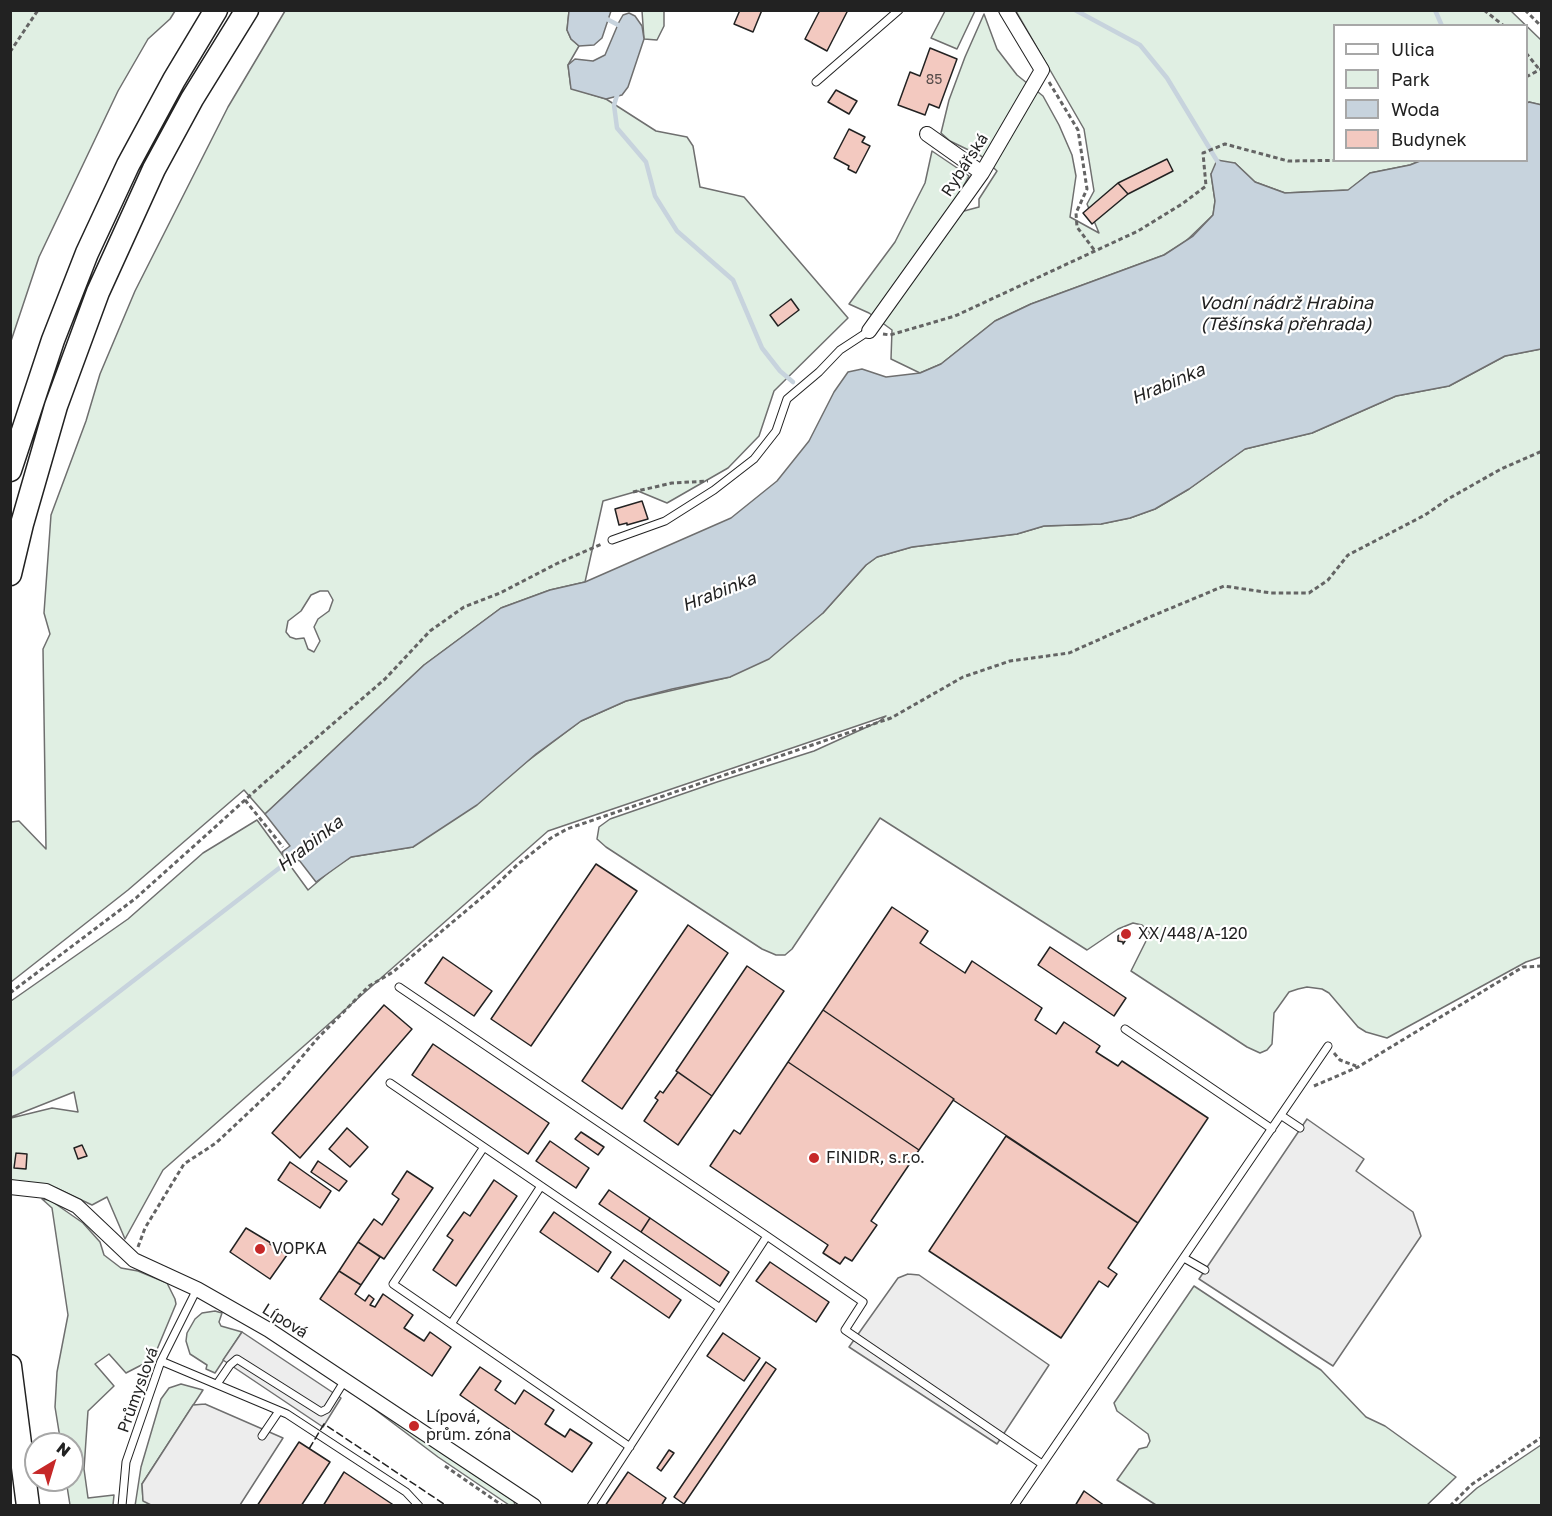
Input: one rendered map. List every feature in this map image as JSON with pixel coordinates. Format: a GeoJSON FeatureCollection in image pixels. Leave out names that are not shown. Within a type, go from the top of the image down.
{"type":"FeatureCollection","features":[{"type":"Feature","properties":{"kind":"highway"},"geometry":{"type":"LineString","coordinates":[[10,470],[53,340],[87,253],[128,165],[174,80],[216,10]]}},
{"type":"Feature","properties":{"kind":"highway"},"geometry":{"type":"LineString","coordinates":[[10,574],[56,406],[98,292],[154,169],[192,99],[247,10]]}},
{"type":"Feature","properties":{"kind":"highway"},"geometry":{"type":"LineString","coordinates":[[10,1366],[28,1506]]}},
{"type":"Feature","properties":{"kind":"street"},"geometry":{"type":"LineString","coordinates":[[1006,10],[1042,70]]}},
{"type":"Feature","properties":{"kind":"street","name":"Rybářská"},"geometry":{"type":"LineString","coordinates":[[869,331],[982,173],[1042,70]]}},
{"type":"Feature","properties":{"kind":"street"},"geometry":{"type":"LineString","coordinates":[[927,134],[982,173]]}},
{"type":"Feature","properties":{"kind":"street","name":"Lípová"},"geometry":{"type":"LineString","coordinates":[[10,1187],[46,1191],[77,1206],[134,1260],[197,1288],[268,1330],[534,1506]]}},
{"type":"Feature","properties":{"kind":"lane"},"geometry":{"type":"LineString","coordinates":[[816,82],[899,10]]}},
{"type":"Feature","properties":{"kind":"lane"},"geometry":{"type":"LineString","coordinates":[[612,540],[665,521],[728,480],[754,459],[776,431],[787,399],[819,372],[840,350],[869,331]]}},
{"type":"Feature","properties":{"kind":"lane"},"geometry":{"type":"LineString","coordinates":[[399,987],[863,1302],[845,1329],[1042,1464]]}},
{"type":"Feature","properties":{"kind":"lane"},"geometry":{"type":"LineString","coordinates":[[1125,1029],[1272,1129]]}},
{"type":"Feature","properties":{"kind":"lane"},"geometry":{"type":"LineString","coordinates":[[1014,1506],[1328,1046]]}},
{"type":"Feature","properties":{"kind":"lane"},"geometry":{"type":"LineString","coordinates":[[390,1083],[720,1308]]}},
{"type":"Feature","properties":{"kind":"lane"},"geometry":{"type":"LineString","coordinates":[[1282,1116],[1300,1128]]}},
{"type":"Feature","properties":{"kind":"lane"},"geometry":{"type":"LineString","coordinates":[[484,1147],[393,1284],[630,1447]]}},
{"type":"Feature","properties":{"kind":"lane"},"geometry":{"type":"LineString","coordinates":[[451,1324],[541,1186]]}},
{"type":"Feature","properties":{"kind":"lane"},"geometry":{"type":"LineString","coordinates":[[591,1506],[767,1236]]}},
{"type":"Feature","properties":{"kind":"lane"},"geometry":{"type":"LineString","coordinates":[[1184,1258],[1205,1270]]}},
{"type":"Feature","properties":{"kind":"lane","name":"Průmyslová"},"geometry":{"type":"LineString","coordinates":[[122,1506],[126,1462],[162,1361],[197,1288]]}},
{"type":"Feature","properties":{"kind":"lane"},"geometry":{"type":"LineString","coordinates":[[217,1384],[237,1359],[321,1412],[327,1409],[345,1380]]}},
{"type":"Feature","properties":{"kind":"lane"},"geometry":{"type":"LineString","coordinates":[[162,1361],[279,1411],[406,1492],[419,1506]]}},
{"type":"Feature","properties":{"kind":"lane"},"geometry":{"type":"LineString","coordinates":[[262,1436],[279,1411]]}},
{"type":"Feature","properties":{"kind":"path"},"geometry":{"type":"LineString","coordinates":[[10,52],[38,10]]}},
{"type":"Feature","properties":{"kind":"path"},"geometry":{"type":"LineString","coordinates":[[1484,10],[1502,24]]}},
{"type":"Feature","properties":{"kind":"path"},"geometry":{"type":"LineString","coordinates":[[1525,10],[1542,27]]}},
{"type":"Feature","properties":{"kind":"path"},"geometry":{"type":"LineString","coordinates":[[1528,54],[1540,69]]}},
{"type":"Feature","properties":{"kind":"path"},"geometry":{"type":"LineString","coordinates":[[1042,70],[1078,130],[1087,189],[1076,213],[1077,227],[1095,251]]}},
{"type":"Feature","properties":{"kind":"path"},"geometry":{"type":"LineString","coordinates":[[869,331],[890,335],[955,316],[1138,231],[1206,186],[1203,153],[1225,144],[1288,161],[1333,160]]}},
{"type":"Feature","properties":{"kind":"path"},"geometry":{"type":"LineString","coordinates":[[134,1260],[145,1228],[184,1164],[216,1143],[280,1083],[317,1039],[369,986],[393,972],[551,838],[567,829],[599,817],[651,802],[891,718],[963,677],[1010,661],[1069,653],[1224,586],[1271,593],[1309,593],[1328,580],[1348,555],[1425,515],[1448,499],[1501,470],[1542,451]]}},
{"type":"Feature","properties":{"kind":"path"},"geometry":{"type":"LineString","coordinates":[[633,492],[672,483],[728,480]]}},
{"type":"Feature","properties":{"kind":"path"},"geometry":{"type":"LineString","coordinates":[[10,993],[136,898],[385,679],[430,631],[464,607],[500,593],[558,563],[612,540]]}},
{"type":"Feature","properties":{"kind":"path"},"geometry":{"type":"LineString","coordinates":[[245,800],[283,847]]}},
{"type":"Feature","properties":{"kind":"path"},"geometry":{"type":"LineString","coordinates":[[1296,1094],[1358,1067],[1523,967],[1542,966]]}},
{"type":"Feature","properties":{"kind":"path"},"geometry":{"type":"LineString","coordinates":[[1328,1046],[1340,1060],[1358,1067]]}},
{"type":"Feature","properties":{"kind":"path"},"geometry":{"type":"LineString","coordinates":[[1450,1506],[1471,1485],[1542,1437]]}},
{"type":"Feature","properties":{"kind":"green space"},"geometry":{"type":"Polygon","coordinates":[[[11,10],[175,11],[170,19],[148,39],[118,91],[39,257],[11,341],[11,10]]]}},
{"type":"Feature","properties":{"kind":"green space"},"geometry":{"type":"Polygon","coordinates":[[[285,11],[569,11],[567,30],[571,39],[579,46],[568,65],[571,88],[606,99],[656,131],[687,137],[693,146],[700,187],[744,197],[848,318],[774,391],[759,436],[728,468],[667,503],[638,491],[603,501],[585,582],[550,590],[501,608],[424,665],[265,814],[244,790],[128,890],[11,982],[11,822],[19,821],[46,849],[43,649],[50,634],[44,613],[51,515],[86,421],[100,374],[135,291],[228,107],[285,11]],[[320,591],[311,595],[301,611],[288,621],[286,632],[290,637],[304,638],[308,649],[314,652],[320,641],[314,627],[318,619],[329,611],[333,600],[328,591],[320,591]]]}},
{"type":"Feature","properties":{"kind":"green space"},"geometry":{"type":"Polygon","coordinates":[[[642,11],[664,11],[664,26],[657,40],[644,39],[642,11]]]}},
{"type":"Feature","properties":{"kind":"green space"},"geometry":{"type":"Polygon","coordinates":[[[945,11],[975,11],[957,49],[931,38],[945,11]]]}},
{"type":"Feature","properties":{"kind":"green space"},"geometry":{"type":"Polygon","coordinates":[[[1016,11],[1511,11],[1524,24],[1333,24],[1333,162],[1418,162],[1370,173],[1349,190],[1285,193],[1255,182],[1235,163],[1211,174],[1215,201],[1213,215],[1185,242],[1164,255],[1031,304],[995,321],[941,364],[920,373],[891,359],[892,330],[869,313],[849,304],[895,242],[925,183],[932,151],[969,176],[955,201],[964,211],[979,207],[979,199],[997,171],[981,156],[950,141],[941,133],[949,100],[984,14],[997,49],[1017,75],[1043,96],[1072,155],[1076,176],[1070,217],[1099,233],[1087,204],[1094,191],[1084,129],[1016,11]]]}},
{"type":"Feature","properties":{"kind":"green space"},"geometry":{"type":"Polygon","coordinates":[[[1528,27],[1541,40],[1541,105],[1529,102],[1528,27]]]}},
{"type":"Feature","properties":{"kind":"green space"},"geometry":{"type":"Polygon","coordinates":[[[1541,349],[1541,957],[1526,962],[1387,1038],[1366,1032],[1358,1027],[1329,993],[1322,989],[1307,987],[1289,992],[1274,1013],[1272,1044],[1260,1053],[1247,1047],[1131,971],[1150,933],[1142,925],[1133,923],[1118,929],[1087,950],[880,818],[792,949],[785,955],[776,955],[762,949],[597,839],[599,827],[610,819],[814,751],[878,722],[886,716],[548,831],[163,1170],[125,1239],[107,1197],[92,1205],[56,1188],[11,1182],[11,1118],[52,1108],[78,1112],[74,1092],[11,1117],[11,1001],[128,919],[203,853],[257,820],[308,890],[335,867],[351,857],[413,847],[581,721],[626,701],[730,677],[823,613],[866,565],[877,557],[912,547],[1017,534],[1044,526],[1101,524],[1130,518],[1155,509],[1189,489],[1245,449],[1312,433],[1396,396],[1449,386],[1505,356],[1541,349]]]}},
{"type":"Feature","properties":{"kind":"green space"},"geometry":{"type":"Polygon","coordinates":[[[42,1199],[50,1200],[83,1223],[100,1242],[104,1255],[121,1268],[138,1271],[167,1283],[176,1304],[153,1359],[126,1373],[109,1354],[95,1364],[114,1386],[88,1411],[84,1469],[84,1432],[59,1432],[55,1407],[57,1372],[68,1315],[52,1208],[42,1199]]]}},
{"type":"Feature","properties":{"kind":"green space"},"geometry":{"type":"Polygon","coordinates":[[[1194,1286],[1321,1370],[1366,1417],[1385,1426],[1456,1477],[1426,1506],[1156,1505],[1117,1480],[1139,1449],[1147,1447],[1150,1441],[1148,1434],[1117,1411],[1114,1403],[1194,1286]]]}},
{"type":"Feature","properties":{"kind":"green space"},"geometry":{"type":"Polygon","coordinates":[[[215,1311],[222,1313],[219,1322],[221,1326],[242,1332],[215,1373],[206,1369],[207,1365],[190,1354],[186,1341],[187,1333],[195,1319],[202,1313],[215,1311]]]}},
{"type":"Feature","properties":{"kind":"green space"},"geometry":{"type":"Polygon","coordinates":[[[181,1384],[203,1390],[142,1484],[143,1500],[151,1505],[135,1506],[141,1467],[161,1399],[169,1388],[181,1384]]]}},
{"type":"Feature","properties":{"kind":"green space"},"geometry":{"type":"Polygon","coordinates":[[[361,1399],[514,1501],[515,1505],[509,1505],[438,1457],[361,1399]]]}},
{"type":"Feature","properties":{"kind":"green space"},"geometry":{"type":"Polygon","coordinates":[[[1541,1445],[1541,1505],[1458,1505],[1477,1488],[1541,1445]]]}},
{"type":"Feature","properties":{"kind":"green space"},"geometry":{"type":"Polygon","coordinates":[[[84,1469],[88,1498],[114,1495],[113,1505],[70,1505],[68,1492],[84,1492],[84,1469]]]}},
{"type":"Feature","properties":{"kind":"shaded area"},"geometry":{"type":"Polygon","coordinates":[[[1307,1119],[1364,1159],[1356,1171],[1413,1212],[1421,1236],[1333,1366],[1199,1279],[1307,1119]]]}},
{"type":"Feature","properties":{"kind":"shaded area"},"geometry":{"type":"Polygon","coordinates":[[[908,1274],[919,1275],[1049,1365],[997,1444],[849,1347],[898,1278],[908,1274]]]}},
{"type":"Feature","properties":{"kind":"shaded area"},"geometry":{"type":"Polygon","coordinates":[[[242,1332],[341,1398],[323,1427],[223,1360],[242,1332]]]}},
{"type":"Feature","properties":{"kind":"shaded area"},"geometry":{"type":"Polygon","coordinates":[[[205,1404],[283,1438],[240,1505],[151,1505],[143,1501],[142,1484],[193,1405],[205,1404]]]}},
{"type":"Feature","properties":{"kind":"water"},"geometry":{"type":"Polygon","coordinates":[[[569,11],[611,11],[602,38],[594,45],[579,46],[571,39],[567,30],[569,11]]]}},
{"type":"Feature","properties":{"kind":"water"},"geometry":{"type":"Polygon","coordinates":[[[629,13],[635,16],[642,26],[644,39],[628,87],[622,95],[606,99],[571,89],[568,65],[575,59],[593,61],[605,55],[623,15],[629,13]]]}},
{"type":"Feature","properties":{"kind":"water","name":"Vodní nádrž Hrabina (Těšínská přehrada)"},"geometry":{"type":"Polygon","coordinates":[[[1528,103],[1542,105],[1541,349],[1505,356],[1449,386],[1396,396],[1312,433],[1245,449],[1189,489],[1155,509],[1130,518],[1101,524],[1044,526],[1017,534],[912,547],[877,557],[866,565],[823,613],[769,659],[730,677],[626,701],[581,721],[536,754],[477,805],[413,847],[351,857],[316,882],[299,860],[291,865],[282,852],[290,846],[265,814],[424,665],[501,608],[550,590],[585,582],[731,518],[777,481],[809,441],[834,392],[848,372],[862,369],[886,377],[920,373],[941,364],[995,321],[1031,304],[1164,255],[1193,236],[1213,215],[1215,201],[1211,174],[1217,160],[1235,163],[1255,182],[1285,193],[1348,190],[1370,173],[1418,162],[1528,162],[1528,103]]]}},
{"type":"Feature","properties":{"kind":"building"},"geometry":{"type":"Polygon","coordinates":[[[740,10],[762,10],[753,32],[734,24],[740,10]]]}},
{"type":"Feature","properties":{"kind":"building"},"geometry":{"type":"Polygon","coordinates":[[[820,10],[848,10],[827,51],[805,39],[820,10]]]}},
{"type":"Feature","properties":{"kind":"building"},"geometry":{"type":"Polygon","coordinates":[[[930,48],[957,59],[939,108],[929,104],[925,115],[898,105],[910,72],[920,76],[930,48]]]}},
{"type":"Feature","properties":{"kind":"building"},"geometry":{"type":"Polygon","coordinates":[[[836,90],[857,101],[849,114],[828,102],[836,90]]]}},
{"type":"Feature","properties":{"kind":"building"},"geometry":{"type":"Polygon","coordinates":[[[849,129],[865,137],[862,142],[870,146],[856,173],[848,169],[849,166],[834,158],[849,129]]]}},
{"type":"Feature","properties":{"kind":"building"},"geometry":{"type":"Polygon","coordinates":[[[1167,159],[1173,171],[1128,194],[1118,183],[1167,159]]]}},
{"type":"Feature","properties":{"kind":"building"},"geometry":{"type":"Polygon","coordinates":[[[1118,183],[1128,194],[1092,224],[1083,213],[1118,183]]]}},
{"type":"Feature","properties":{"kind":"building"},"geometry":{"type":"Polygon","coordinates":[[[791,299],[799,310],[778,326],[770,315],[791,299]]]}},
{"type":"Feature","properties":{"kind":"building"},"geometry":{"type":"Polygon","coordinates":[[[642,501],[648,519],[619,525],[615,509],[642,501]]]}},
{"type":"Feature","properties":{"kind":"building"},"geometry":{"type":"Polygon","coordinates":[[[596,864],[637,891],[531,1046],[491,1019],[596,864]]]}},
{"type":"Feature","properties":{"kind":"building"},"geometry":{"type":"Polygon","coordinates":[[[892,907],[928,931],[920,943],[965,973],[972,961],[1042,1008],[1035,1020],[1056,1034],[1064,1022],[1100,1046],[1096,1052],[1118,1066],[1122,1061],[1208,1118],[1138,1223],[823,1010],[892,907]]]}},
{"type":"Feature","properties":{"kind":"building"},"geometry":{"type":"Polygon","coordinates":[[[688,925],[728,953],[622,1109],[582,1081],[688,925]]]}},
{"type":"Feature","properties":{"kind":"building"},"geometry":{"type":"Polygon","coordinates":[[[1126,929],[1132,934],[1123,944],[1118,941],[1118,936],[1126,929]]]}},
{"type":"Feature","properties":{"kind":"building"},"geometry":{"type":"Polygon","coordinates":[[[1050,947],[1126,998],[1114,1016],[1038,965],[1050,947]]]}},
{"type":"Feature","properties":{"kind":"building"},"geometry":{"type":"Polygon","coordinates":[[[443,957],[492,991],[474,1016],[425,983],[443,957]]]}},
{"type":"Feature","properties":{"kind":"building"},"geometry":{"type":"Polygon","coordinates":[[[747,966],[784,991],[712,1096],[676,1071],[747,966]]]}},
{"type":"Feature","properties":{"kind":"building"},"geometry":{"type":"Polygon","coordinates":[[[384,1005],[412,1029],[300,1158],[272,1133],[384,1005]]]}},
{"type":"Feature","properties":{"kind":"building"},"geometry":{"type":"Polygon","coordinates":[[[823,1010],[954,1099],[919,1150],[788,1062],[823,1010]]]}},
{"type":"Feature","properties":{"kind":"building"},"geometry":{"type":"Polygon","coordinates":[[[433,1044],[549,1123],[528,1154],[412,1075],[433,1044]]]}},
{"type":"Feature","properties":{"kind":"building","name":"FINIDR, s.r.o."},"geometry":{"type":"Polygon","coordinates":[[[788,1062],[919,1150],[871,1221],[877,1225],[852,1261],[845,1257],[840,1264],[823,1253],[828,1245],[710,1166],[734,1130],[740,1134],[788,1062]]]}},
{"type":"Feature","properties":{"kind":"building"},"geometry":{"type":"Polygon","coordinates":[[[678,1072],[712,1096],[678,1145],[644,1121],[658,1100],[655,1098],[660,1091],[663,1093],[678,1072]]]}},
{"type":"Feature","properties":{"kind":"building"},"geometry":{"type":"Polygon","coordinates":[[[347,1128],[368,1147],[350,1167],[329,1149],[347,1128]]]}},
{"type":"Feature","properties":{"kind":"building"},"geometry":{"type":"Polygon","coordinates":[[[581,1132],[604,1147],[598,1155],[575,1139],[581,1132]]]}},
{"type":"Feature","properties":{"kind":"building"},"geometry":{"type":"Polygon","coordinates":[[[1006,1136],[1138,1223],[1108,1268],[1117,1274],[1108,1287],[1099,1281],[1061,1338],[929,1251],[1006,1136]]]}},
{"type":"Feature","properties":{"kind":"building"},"geometry":{"type":"Polygon","coordinates":[[[550,1141],[589,1168],[576,1188],[536,1161],[550,1141]]]}},
{"type":"Feature","properties":{"kind":"building"},"geometry":{"type":"Polygon","coordinates":[[[82,1145],[87,1156],[78,1159],[74,1148],[82,1145]]]}},
{"type":"Feature","properties":{"kind":"building"},"geometry":{"type":"Polygon","coordinates":[[[16,1153],[27,1154],[26,1169],[14,1168],[16,1153]]]}},
{"type":"Feature","properties":{"kind":"building"},"geometry":{"type":"Polygon","coordinates":[[[318,1161],[347,1181],[339,1191],[311,1172],[318,1161]]]}},
{"type":"Feature","properties":{"kind":"building"},"geometry":{"type":"Polygon","coordinates":[[[290,1162],[331,1191],[320,1208],[278,1180],[290,1162]]]}},
{"type":"Feature","properties":{"kind":"building"},"geometry":{"type":"Polygon","coordinates":[[[407,1171],[433,1188],[384,1259],[358,1242],[374,1219],[382,1225],[399,1199],[392,1194],[407,1171]]]}},
{"type":"Feature","properties":{"kind":"building"},"geometry":{"type":"Polygon","coordinates":[[[494,1180],[517,1196],[456,1286],[433,1270],[453,1240],[447,1236],[464,1212],[470,1216],[494,1180]]]}},
{"type":"Feature","properties":{"kind":"building"},"geometry":{"type":"Polygon","coordinates":[[[609,1190],[650,1218],[641,1232],[599,1204],[609,1190]]]}},
{"type":"Feature","properties":{"kind":"building"},"geometry":{"type":"Polygon","coordinates":[[[554,1212],[611,1252],[598,1272],[540,1232],[554,1212]]]}},
{"type":"Feature","properties":{"kind":"building"},"geometry":{"type":"Polygon","coordinates":[[[650,1218],[729,1272],[720,1286],[641,1232],[650,1218]]]}},
{"type":"Feature","properties":{"kind":"building"},"geometry":{"type":"Polygon","coordinates":[[[246,1228],[287,1255],[270,1279],[230,1252],[246,1228]]]}},
{"type":"Feature","properties":{"kind":"building"},"geometry":{"type":"Polygon","coordinates":[[[358,1242],[380,1257],[361,1285],[339,1271],[358,1242]]]}},
{"type":"Feature","properties":{"kind":"building"},"geometry":{"type":"Polygon","coordinates":[[[624,1260],[681,1300],[669,1318],[611,1278],[624,1260]]]}},
{"type":"Feature","properties":{"kind":"building"},"geometry":{"type":"Polygon","coordinates":[[[770,1262],[829,1302],[816,1322],[756,1281],[770,1262]]]}},
{"type":"Feature","properties":{"kind":"building"},"geometry":{"type":"Polygon","coordinates":[[[339,1271],[361,1285],[355,1294],[365,1301],[369,1295],[374,1299],[370,1305],[375,1307],[383,1294],[413,1315],[404,1328],[424,1341],[430,1332],[451,1347],[432,1376],[320,1299],[339,1271]]]}},
{"type":"Feature","properties":{"kind":"building"},"geometry":{"type":"Polygon","coordinates":[[[723,1333],[760,1358],[744,1381],[707,1356],[723,1333]]]}},
{"type":"Feature","properties":{"kind":"building"},"geometry":{"type":"Polygon","coordinates":[[[766,1362],[776,1369],[684,1504],[674,1497],[766,1362]]]}},
{"type":"Feature","properties":{"kind":"building"},"geometry":{"type":"Polygon","coordinates":[[[480,1367],[501,1381],[495,1390],[515,1404],[524,1390],[554,1410],[545,1424],[565,1437],[570,1429],[592,1443],[572,1472],[460,1395],[480,1367]]]}},
{"type":"Feature","properties":{"kind":"building"},"geometry":{"type":"Polygon","coordinates":[[[299,1442],[330,1462],[301,1506],[257,1506],[299,1442]]]}},
{"type":"Feature","properties":{"kind":"building"},"geometry":{"type":"Polygon","coordinates":[[[669,1450],[674,1453],[661,1471],[657,1468],[669,1450]]]}},
{"type":"Feature","properties":{"kind":"building"},"geometry":{"type":"Polygon","coordinates":[[[344,1472],[395,1506],[323,1506],[344,1472]]]}},
{"type":"Feature","properties":{"kind":"building"},"geometry":{"type":"Polygon","coordinates":[[[628,1472],[666,1498],[661,1506],[605,1506],[628,1472]]]}},
{"type":"Feature","properties":{"kind":"building"},"geometry":{"type":"Polygon","coordinates":[[[1084,1491],[1105,1506],[1075,1506],[1084,1491]]]}},
{"type":"Feature","properties":{"kind":"waterway"},"geometry":{"type":"LineString","coordinates":[[1075,10],[1140,45],[1167,78],[1210,149]]}},
{"type":"Feature","properties":{"kind":"waterway"},"geometry":{"type":"LineString","coordinates":[[1435,10],[1441,24]]}},
{"type":"Feature","properties":{"kind":"waterway"},"geometry":{"type":"LineString","coordinates":[[603,17],[622,27]]}},
{"type":"Feature","properties":{"kind":"waterway"},"geometry":{"type":"LineString","coordinates":[[618,92],[614,105],[617,128],[646,162],[655,196],[677,231],[733,280],[762,348],[780,371],[793,382]]}},
{"type":"Feature","properties":{"kind":"waterway"},"geometry":{"type":"LineString","coordinates":[[1211,151],[1219,164]]}},
{"type":"Feature","properties":{"kind":"waterway","name":"Hrabinka"},"geometry":{"type":"LineString","coordinates":[[10,1076],[291,859]]}},
{"type":"Feature","properties":{"kind":"fence"},"geometry":{"type":"LineString","coordinates":[[309,1449],[324,1424],[447,1506]]}},
{"type":"Feature","properties":{"kind":"place","name":"XX/448/A-120"},"geometry":{"type":"Point","coordinates":[1126,934]}},
{"type":"Feature","properties":{"kind":"place","name":"FINIDR, s.r.o."},"geometry":{"type":"Point","coordinates":[814,1158]}},
{"type":"Feature","properties":{"kind":"place","name":"VOPKA"},"geometry":{"type":"Point","coordinates":[260,1249]}},
{"type":"Feature","properties":{"kind":"place","name":"Lípová, prům. zóna"},"geometry":{"type":"Point","coordinates":[414,1426]}}]}
